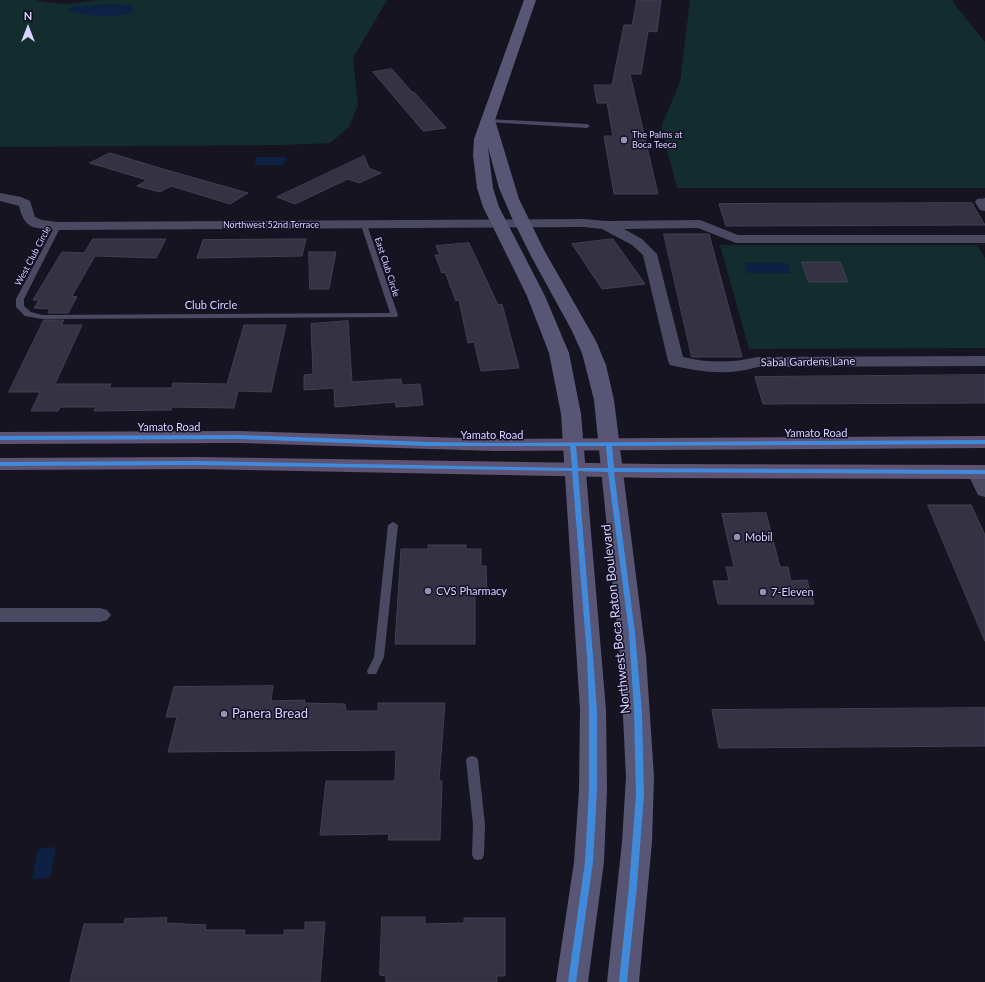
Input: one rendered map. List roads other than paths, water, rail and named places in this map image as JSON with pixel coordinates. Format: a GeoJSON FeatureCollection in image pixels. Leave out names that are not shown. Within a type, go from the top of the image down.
{"type":"FeatureCollection","features":[{"type":"Feature","properties":{"kind":"main road","name":"Yamato Road"},"geometry":{"type":"LineString","coordinates":[[0,438],[239,437],[429,444],[985,442]]}},
{"type":"Feature","properties":{"kind":"main road"},"geometry":{"type":"LineString","coordinates":[[1,460],[198,448],[239,437]]}},
{"type":"Feature","properties":{"kind":"main road"},"geometry":{"type":"LineString","coordinates":[[1,460],[610,471],[980,472]]}},
{"type":"Feature","properties":{"kind":"street"},"geometry":{"type":"LineString","coordinates":[[530,0],[481,139],[482,170],[491,207],[498,224],[536,296],[559,353],[571,414],[574,470],[590,656],[593,740],[589,862],[572,982]]}},
{"type":"Feature","properties":{"kind":"street","name":"Northwest Boca Raton Boulevard"},"geometry":{"type":"LineString","coordinates":[[488,121],[495,140],[505,181],[514,207],[587,340],[596,364],[605,402],[610,471],[632,633],[638,712],[640,794],[623,982]]}},
{"type":"Feature","properties":{"kind":"street","name":"Northwest 52nd Terrace"},"geometry":{"type":"LineString","coordinates":[[0,197],[16,200],[26,204],[28,217],[32,221],[44,225],[58,226],[498,224]]}},
{"type":"Feature","properties":{"kind":"street"},"geometry":{"type":"LineString","coordinates":[[985,202],[982,202],[985,207]]}},
{"type":"Feature","properties":{"kind":"street"},"geometry":{"type":"LineString","coordinates":[[498,224],[524,227],[585,230],[594,229],[605,225],[700,224],[736,240],[981,237]]}},
{"type":"Feature","properties":{"kind":"street","name":"Sabal Gardens Lane"},"geometry":{"type":"LineString","coordinates":[[605,225],[637,242],[650,254],[676,361],[709,368],[742,368],[757,362],[985,361]]}},
{"type":"Feature","properties":{"kind":"street"},"geometry":{"type":"LineString","coordinates":[[980,472],[985,491]]}},
{"type":"Feature","properties":{"kind":"street"},"geometry":{"type":"LineString","coordinates":[[0,615],[100,615]]}},
{"type":"Feature","properties":{"kind":"lane"},"geometry":{"type":"LineString","coordinates":[[488,121],[587,126]]}},
{"type":"Feature","properties":{"kind":"lane","name":"East Club Circle"},"geometry":{"type":"LineString","coordinates":[[364,225],[394,315]]}},
{"type":"Feature","properties":{"kind":"lane","name":"West Club Circle"},"geometry":{"type":"LineString","coordinates":[[28,314],[20,307],[20,299],[58,226]]}},
{"type":"Feature","properties":{"kind":"lane","name":"Club Circle"},"geometry":{"type":"LineString","coordinates":[[28,314],[42,317],[394,315]]}},
{"type":"Feature","properties":{"kind":"lane"},"geometry":{"type":"LineString","coordinates":[[372,671],[379,651],[393,525]]}},
{"type":"Feature","properties":{"kind":"lane"},"geometry":{"type":"LineString","coordinates":[[472,760],[479,825],[478,855]]}},
{"type":"Feature","properties":{"kind":"water"},"geometry":{"type":"Polygon","coordinates":[[[111,4],[131,6],[134,11],[128,14],[101,16],[82,14],[68,10],[73,7],[111,4]]]}},
{"type":"Feature","properties":{"kind":"water"},"geometry":{"type":"Polygon","coordinates":[[[256,157],[286,157],[284,165],[254,165],[256,157]]]}},
{"type":"Feature","properties":{"kind":"water"},"geometry":{"type":"Polygon","coordinates":[[[744,263],[787,263],[791,273],[747,273],[744,263]]]}},
{"type":"Feature","properties":{"kind":"water"},"geometry":{"type":"Polygon","coordinates":[[[56,847],[50,878],[32,879],[38,849],[56,847]]]}},
{"type":"Feature","properties":{"kind":"place","name":"The Palms at Boca Teeca"},"geometry":{"type":"Point","coordinates":[624,140]}},
{"type":"Feature","properties":{"kind":"place","name":"Mobil"},"geometry":{"type":"Point","coordinates":[737,537]}},
{"type":"Feature","properties":{"kind":"place","name":"CVS Pharmacy"},"geometry":{"type":"Point","coordinates":[428,591]}},
{"type":"Feature","properties":{"kind":"place","name":"7-Eleven"},"geometry":{"type":"Point","coordinates":[763,592]}},
{"type":"Feature","properties":{"kind":"place","name":"Panera Bread"},"geometry":{"type":"Point","coordinates":[224,714]}}]}
